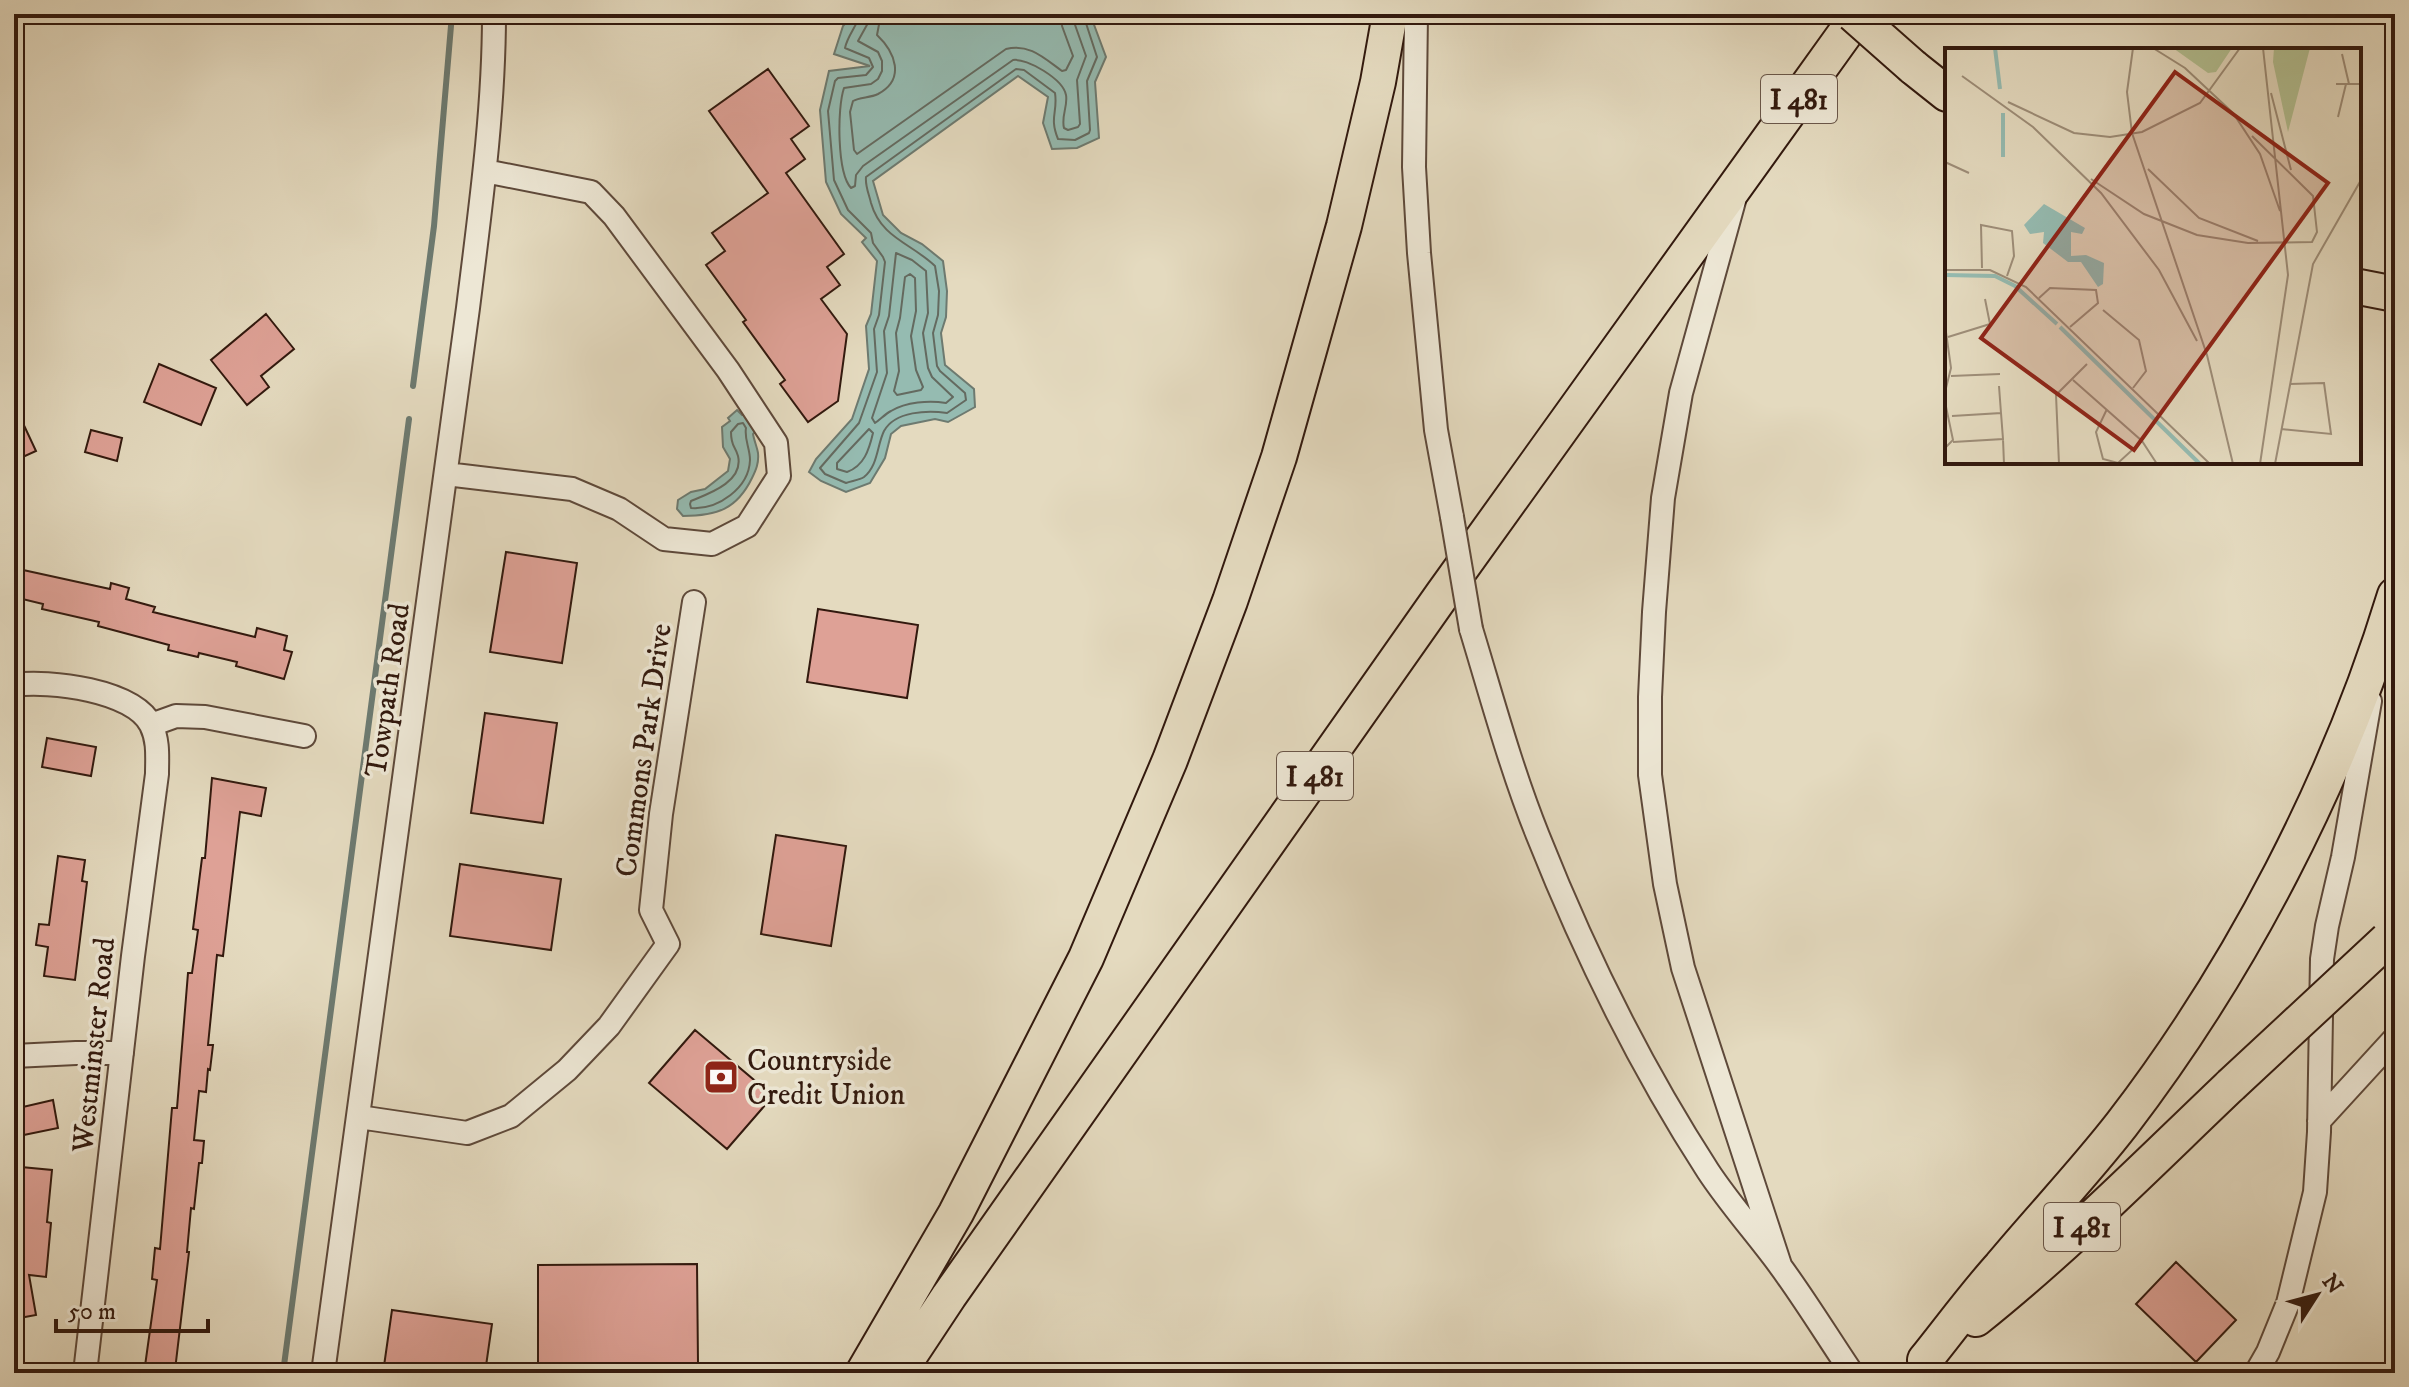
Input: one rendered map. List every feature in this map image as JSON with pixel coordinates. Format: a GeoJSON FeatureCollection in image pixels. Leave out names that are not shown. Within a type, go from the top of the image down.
{"type":"FeatureCollection","features":[{"type":"Feature","properties":{"kind":"highway"},"geometry":{"type":"LineString","coordinates":[[863,1373],[956,1213],[1086,958],[1170,760],[1230,601],[1279,457],[1344,226],[1378,82],[1390,14]]}},
{"type":"Feature","properties":{"kind":"highway"},"geometry":{"type":"LineString","coordinates":[[1853,14],[1945,92]]}},
{"type":"Feature","properties":{"kind":"highway","name":"I 481"},"geometry":{"type":"LineString","coordinates":[[898,1373],[1433,608],[1859,14]]}},
{"type":"Feature","properties":{"kind":"highway"},"geometry":{"type":"LineString","coordinates":[[2361,287],[2395,294]]}},
{"type":"Feature","properties":{"kind":"highway"},"geometry":{"type":"LineString","coordinates":[[1918,1367],[2124,1122],[2204,1007],[2288,860],[2330,770],[2379,648],[2395,595]]}},
{"type":"Feature","properties":{"kind":"highway","name":"I 481"},"geometry":{"type":"LineString","coordinates":[[1918,1367],[2012,1290],[2100,1210],[2391,936]]}},
{"type":"Feature","properties":{"kind":"street","name":"Towpath Road"},"geometry":{"type":"LineString","coordinates":[[323,1373],[485,171],[494,14]]}},
{"type":"Feature","properties":{"kind":"street"},"geometry":{"type":"LineString","coordinates":[[1416,14],[1414,167],[1436,430],[1471,629],[1495,709],[1537,833],[1575,925],[1667,1103],[1709,1173],[1780,1265],[1852,1373]]}},
{"type":"Feature","properties":{"kind":"street"},"geometry":{"type":"LineString","coordinates":[[446,474],[572,489],[619,509],[664,539],[712,544],[747,526],[779,476],[776,443],[728,370],[614,216],[591,192],[485,171]]}},
{"type":"Feature","properties":{"kind":"street"},"geometry":{"type":"LineString","coordinates":[[1739,184],[1681,393],[1663,498],[1650,697],[1650,775],[1665,884],[1683,968],[1780,1265]]}},
{"type":"Feature","properties":{"kind":"street","name":"Commons Park Drive"},"geometry":{"type":"LineString","coordinates":[[359,1117],[467,1133],[511,1116],[567,1070],[609,1026],[668,944],[651,910],[661,814],[694,602]]}},
{"type":"Feature","properties":{"kind":"street"},"geometry":{"type":"LineString","coordinates":[[2256,1373],[2288,1303],[2315,1192],[2322,959],[2379,648]]}},
{"type":"Feature","properties":{"kind":"street"},"geometry":{"type":"LineString","coordinates":[[14,685],[58,685],[118,699],[142,712],[151,725],[176,716],[205,717],[304,736]]}},
{"type":"Feature","properties":{"kind":"street","name":"Westminster Road"},"geometry":{"type":"LineString","coordinates":[[85,1373],[157,774],[157,744],[151,725]]}},
{"type":"Feature","properties":{"kind":"street"},"geometry":{"type":"LineString","coordinates":[[2319,1121],[2395,1038]]}},
{"type":"Feature","properties":{"kind":"street"},"geometry":{"type":"LineString","coordinates":[[14,1056],[35,1053],[122,1053]]}},
{"type":"Feature","properties":{"kind":"water"},"geometry":{"type":"Polygon","coordinates":[[[854,14],[1090,14],[1106,57],[1095,82],[1099,138],[1077,148],[1052,149],[1043,123],[1048,97],[1018,76],[873,181],[883,215],[901,233],[922,244],[943,261],[947,291],[946,317],[941,333],[945,365],[974,389],[975,407],[948,422],[935,419],[901,426],[891,434],[885,458],[870,483],[846,492],[809,472],[816,459],[852,419],[869,369],[866,326],[871,314],[877,261],[862,242],[866,238],[841,214],[826,182],[820,110],[829,71],[870,66],[834,54],[843,26],[854,14]]]}},
{"type":"Feature","properties":{"kind":"water"},"geometry":{"type":"Polygon","coordinates":[[[737,410],[742,415],[745,413],[757,430],[753,434],[758,460],[752,478],[740,497],[725,509],[683,516],[677,509],[678,500],[691,492],[705,489],[728,471],[730,459],[723,447],[722,427],[737,410]]]}},
{"type":"Feature","properties":{"kind":"building"},"geometry":{"type":"Polygon","coordinates":[[[768,69],[809,126],[791,139],[805,159],[786,173],[844,254],[827,267],[840,285],[821,299],[847,334],[838,401],[808,422],[780,384],[785,380],[706,265],[725,251],[712,233],[768,193],[709,111],[768,69]]]}},
{"type":"Feature","properties":{"kind":"building"},"geometry":{"type":"Polygon","coordinates":[[[266,314],[294,349],[261,376],[269,387],[247,405],[211,360],[266,314]]]}},
{"type":"Feature","properties":{"kind":"building"},"geometry":{"type":"Polygon","coordinates":[[[159,364],[216,388],[201,425],[144,402],[159,364]]]}},
{"type":"Feature","properties":{"kind":"building"},"geometry":{"type":"Polygon","coordinates":[[[14,404],[36,451],[14,461],[14,404]]]}},
{"type":"Feature","properties":{"kind":"building"},"geometry":{"type":"Polygon","coordinates":[[[91,430],[122,438],[117,461],[85,452],[91,430]]]}},
{"type":"Feature","properties":{"kind":"building"},"geometry":{"type":"Polygon","coordinates":[[[506,552],[577,563],[562,663],[490,652],[506,552]]]}},
{"type":"Feature","properties":{"kind":"building"},"geometry":{"type":"Polygon","coordinates":[[[14,568],[110,589],[111,583],[129,588],[126,599],[155,607],[153,612],[255,637],[257,628],[287,636],[284,650],[292,652],[284,679],[236,666],[237,662],[168,650],[169,645],[98,626],[99,622],[42,609],[43,604],[14,597],[14,568]]]}},
{"type":"Feature","properties":{"kind":"building"},"geometry":{"type":"Polygon","coordinates":[[[818,609],[918,625],[907,698],[807,682],[818,609]]]}},
{"type":"Feature","properties":{"kind":"building"},"geometry":{"type":"Polygon","coordinates":[[[485,713],[557,723],[543,823],[471,813],[485,713]]]}},
{"type":"Feature","properties":{"kind":"building"},"geometry":{"type":"Polygon","coordinates":[[[47,738],[96,747],[91,776],[42,767],[47,738]]]}},
{"type":"Feature","properties":{"kind":"building"},"geometry":{"type":"Polygon","coordinates":[[[212,778],[266,788],[261,816],[240,812],[223,956],[217,955],[208,1045],[213,1045],[210,1070],[206,1092],[199,1091],[194,1140],[204,1141],[202,1163],[199,1163],[194,1209],[191,1208],[175,1370],[145,1366],[157,1280],[152,1279],[155,1248],[160,1249],[172,1108],[177,1108],[188,973],[192,973],[198,930],[193,929],[202,858],[205,858],[212,778]]]}},
{"type":"Feature","properties":{"kind":"building"},"geometry":{"type":"Polygon","coordinates":[[[776,835],[846,846],[831,946],[761,934],[776,835]]]}},
{"type":"Feature","properties":{"kind":"building"},"geometry":{"type":"Polygon","coordinates":[[[58,856],[85,860],[82,881],[87,882],[75,980],[44,976],[48,947],[36,945],[39,924],[49,925],[58,856]]]}},
{"type":"Feature","properties":{"kind":"building"},"geometry":{"type":"Polygon","coordinates":[[[460,864],[561,879],[551,950],[450,936],[460,864]]]}},
{"type":"Feature","properties":{"kind":"building"},"geometry":{"type":"Polygon","coordinates":[[[695,1030],[773,1096],[727,1149],[649,1083],[695,1030]]]}},
{"type":"Feature","properties":{"kind":"building"},"geometry":{"type":"Polygon","coordinates":[[[53,1100],[58,1128],[14,1137],[14,1109],[53,1100]]]}},
{"type":"Feature","properties":{"kind":"building"},"geometry":{"type":"Polygon","coordinates":[[[21,1167],[52,1170],[47,1222],[51,1223],[46,1277],[29,1275],[36,1315],[14,1319],[21,1211],[14,1210],[14,1186],[20,1187],[21,1167]]]}},
{"type":"Feature","properties":{"kind":"building"},"geometry":{"type":"Polygon","coordinates":[[[2176,1262],[2236,1320],[2196,1362],[2136,1304],[2176,1262]]]}},
{"type":"Feature","properties":{"kind":"building"},"geometry":{"type":"Polygon","coordinates":[[[697,1264],[698,1363],[538,1364],[538,1265],[697,1264]]]}},
{"type":"Feature","properties":{"kind":"building"},"geometry":{"type":"Polygon","coordinates":[[[392,1310],[492,1324],[485,1373],[383,1373],[392,1310]]]}},
{"type":"Feature","properties":{"kind":"waterway"},"geometry":{"type":"LineString","coordinates":[[413,386],[434,226],[452,14]]}},
{"type":"Feature","properties":{"kind":"waterway"},"geometry":{"type":"LineString","coordinates":[[283,1373],[409,419]]}},
{"type":"Feature","properties":{"kind":"place","name":"Countryside Credit Union"},"geometry":{"type":"Point","coordinates":[721,1077]}}]}
